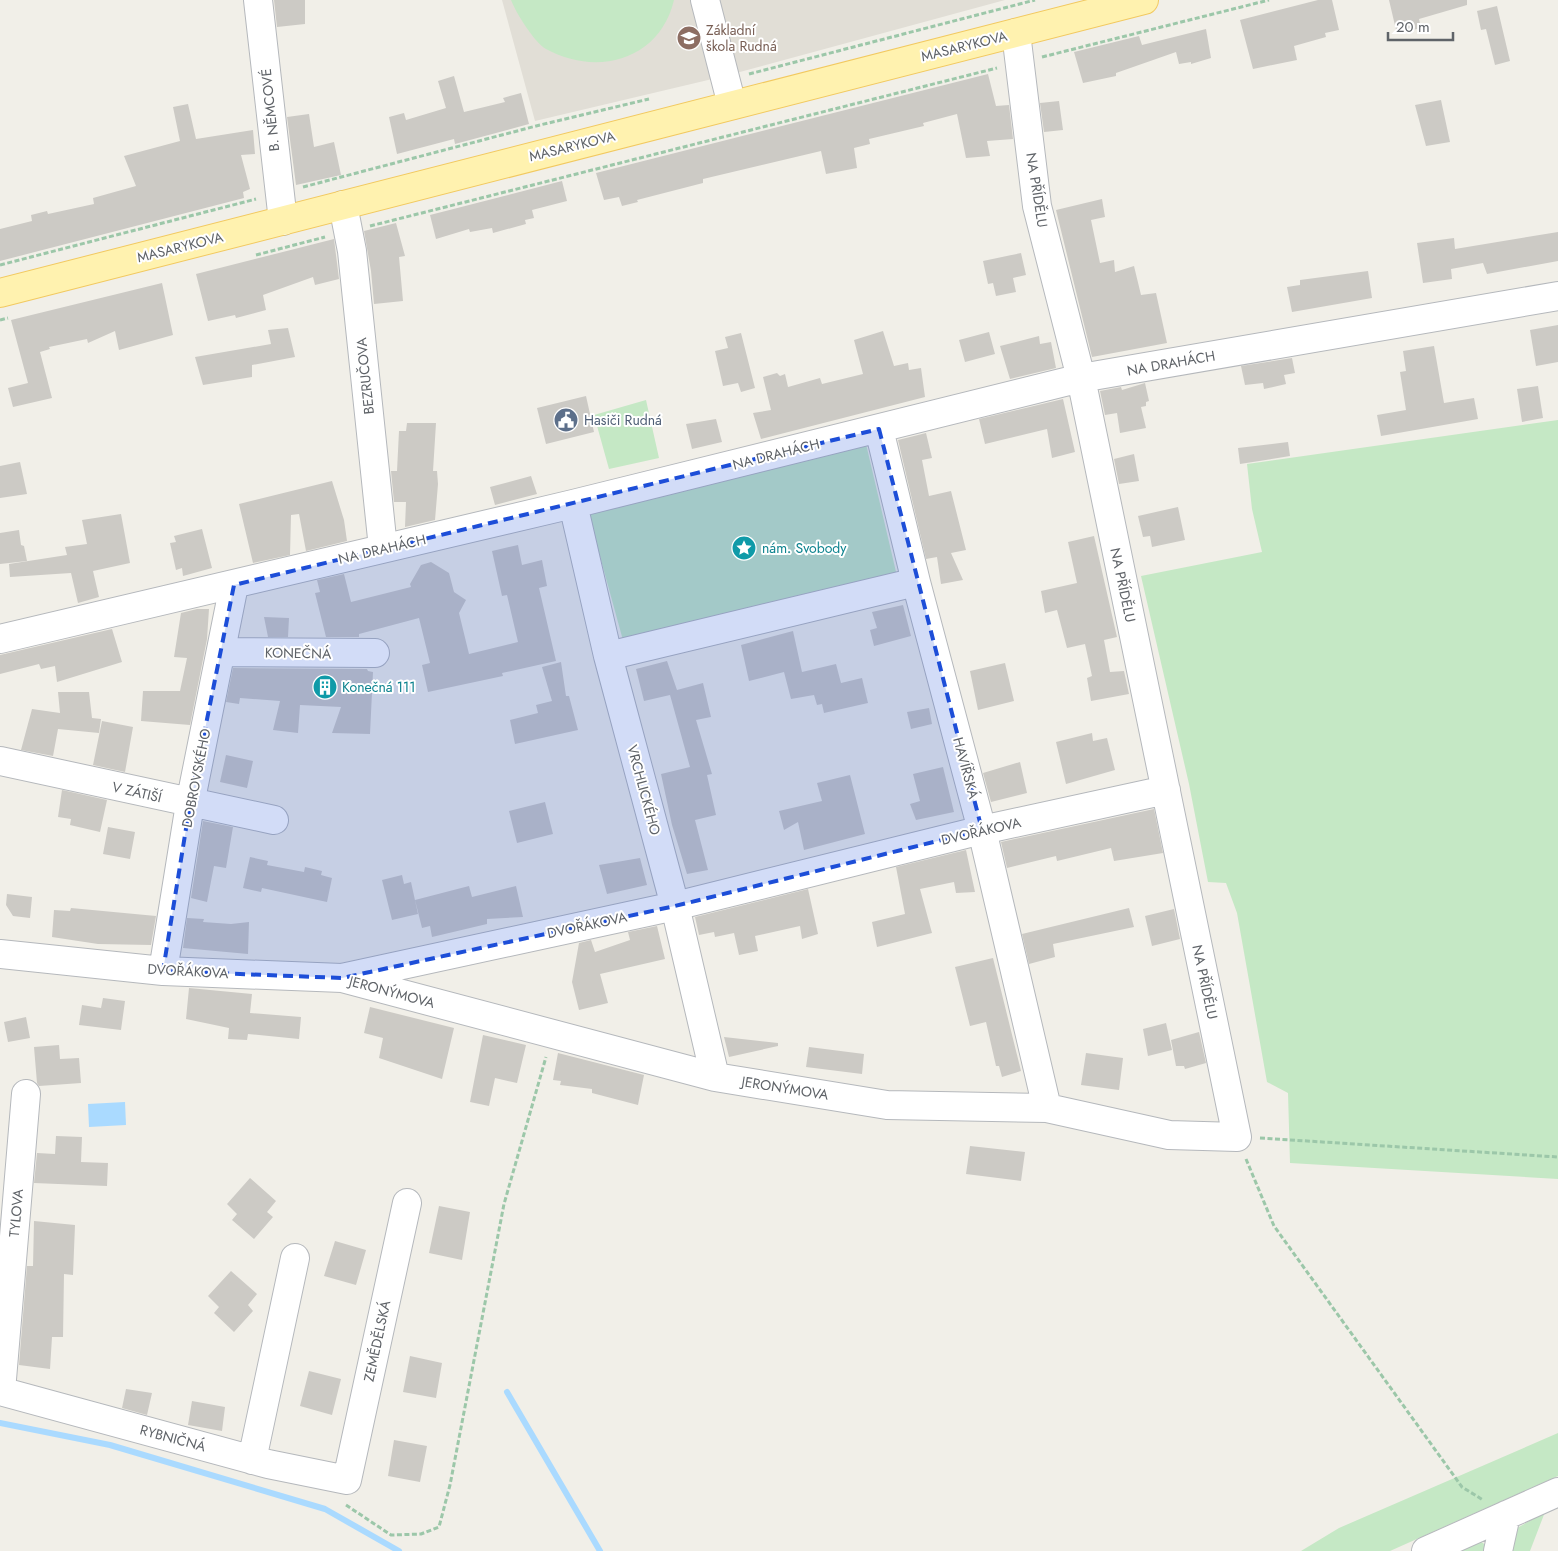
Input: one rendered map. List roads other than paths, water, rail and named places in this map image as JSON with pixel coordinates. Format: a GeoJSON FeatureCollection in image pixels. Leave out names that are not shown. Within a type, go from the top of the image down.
{"type":"FeatureCollection","features":[{"type":"Feature","properties":{"kind":"main road","name":"MASARYKOVA"},"geometry":{"type":"LineString","coordinates":[[5,305],[283,221],[1144,0]]}},
{"type":"Feature","properties":{"kind":"street","name":"B. NĚMCOVÉ"},"geometry":{"type":"LineString","coordinates":[[258,0],[283,221]]}},
{"type":"Feature","properties":{"kind":"street"},"geometry":{"type":"LineString","coordinates":[[704,0],[732,105]]}},
{"type":"Feature","properties":{"kind":"street","name":"NA PŘÍDĚLU"},"geometry":{"type":"LineString","coordinates":[[1016,33],[1038,206],[1081,378],[1237,1137]]}},
{"type":"Feature","properties":{"kind":"street","name":"BEZRUČOVA"},"geometry":{"type":"LineString","coordinates":[[343,205],[349,232],[383,548]]}},
{"type":"Feature","properties":{"kind":"street","name":"NA DRAHÁCH"},"geometry":{"type":"LineString","coordinates":[[0,640],[573,504],[1081,378],[1558,296]]}},
{"type":"Feature","properties":{"kind":"street","name":"HAVÍŘSKÁ"},"geometry":{"type":"LineString","coordinates":[[878,429],[916,582],[982,830],[1047,1108]]}},
{"type":"Feature","properties":{"kind":"street","name":"VRCHLICKÉHO"},"geometry":{"type":"LineString","coordinates":[[573,504],[608,656],[676,906],[715,1077]]}},
{"type":"Feature","properties":{"kind":"street"},"geometry":{"type":"LineString","coordinates":[[608,656],[916,582]]}},
{"type":"Feature","properties":{"kind":"street","name":"DOBROVSKÉHO"},"geometry":{"type":"LineString","coordinates":[[163,971],[190,804],[234,585]]}},
{"type":"Feature","properties":{"kind":"street","name":"KONEČNÁ"},"geometry":{"type":"LineString","coordinates":[[221,652],[375,653]]}},
{"type":"Feature","properties":{"kind":"street","name":"V ZÁTIŠÍ"},"geometry":{"type":"LineString","coordinates":[[0,761],[190,804],[274,820]]}},
{"type":"Feature","properties":{"kind":"street","name":"DVOŘÁKOVA"},"geometry":{"type":"LineString","coordinates":[[0,954],[163,971],[342,978],[676,906],[982,830],[1166,790]]}},
{"type":"Feature","properties":{"kind":"street","name":"JERONÝMOVA"},"geometry":{"type":"LineString","coordinates":[[342,978],[715,1077],[887,1104],[1047,1108],[1169,1135],[1237,1137]]}},
{"type":"Feature","properties":{"kind":"street","name":"TYLOVA"},"geometry":{"type":"LineString","coordinates":[[1,1391],[26,1094]]}},
{"type":"Feature","properties":{"kind":"street","name":"ZEMĚDĚLSKÁ"},"geometry":{"type":"LineString","coordinates":[[345,1491],[407,1203]]}},
{"type":"Feature","properties":{"kind":"street"},"geometry":{"type":"LineString","coordinates":[[252,1460],[295,1258]]}},
{"type":"Feature","properties":{"kind":"street","name":"RYBNIČNÁ"},"geometry":{"type":"LineString","coordinates":[[1,1391],[252,1460],[345,1491]]}},
{"type":"Feature","properties":{"kind":"street"},"geometry":{"type":"LineString","coordinates":[[1426,1551],[1558,1492]]}},
{"type":"Feature","properties":{"kind":"street"},"geometry":{"type":"LineString","coordinates":[[1498,1551],[1506,1515]]}},
{"type":"Feature","properties":{"kind":"water"},"geometry":{"type":"Polygon","coordinates":[[[125,1102],[126,1125],[89,1127],[88,1104],[125,1102]]]}},
{"type":"Feature","properties":{"kind":"waterway"},"geometry":{"type":"LineString","coordinates":[[507,1392],[600,1551]]}},
{"type":"Feature","properties":{"kind":"waterway"},"geometry":{"type":"LineString","coordinates":[[0,1423],[110,1445],[325,1509],[399,1551]]}},
{"type":"Feature","properties":{"kind":"place","name":"Základní škola Rudná"},"geometry":{"type":"Point","coordinates":[689,38]}},
{"type":"Feature","properties":{"kind":"place","name":"Hasiči Rudná"},"geometry":{"type":"Point","coordinates":[566,420]}},
{"type":"Feature","properties":{"kind":"place","name":"nám. Svobody"},"geometry":{"type":"Point","coordinates":[744,548]}},
{"type":"Feature","properties":{"kind":"place","name":"Konečná 111"},"geometry":{"type":"Point","coordinates":[325,687]}}]}
